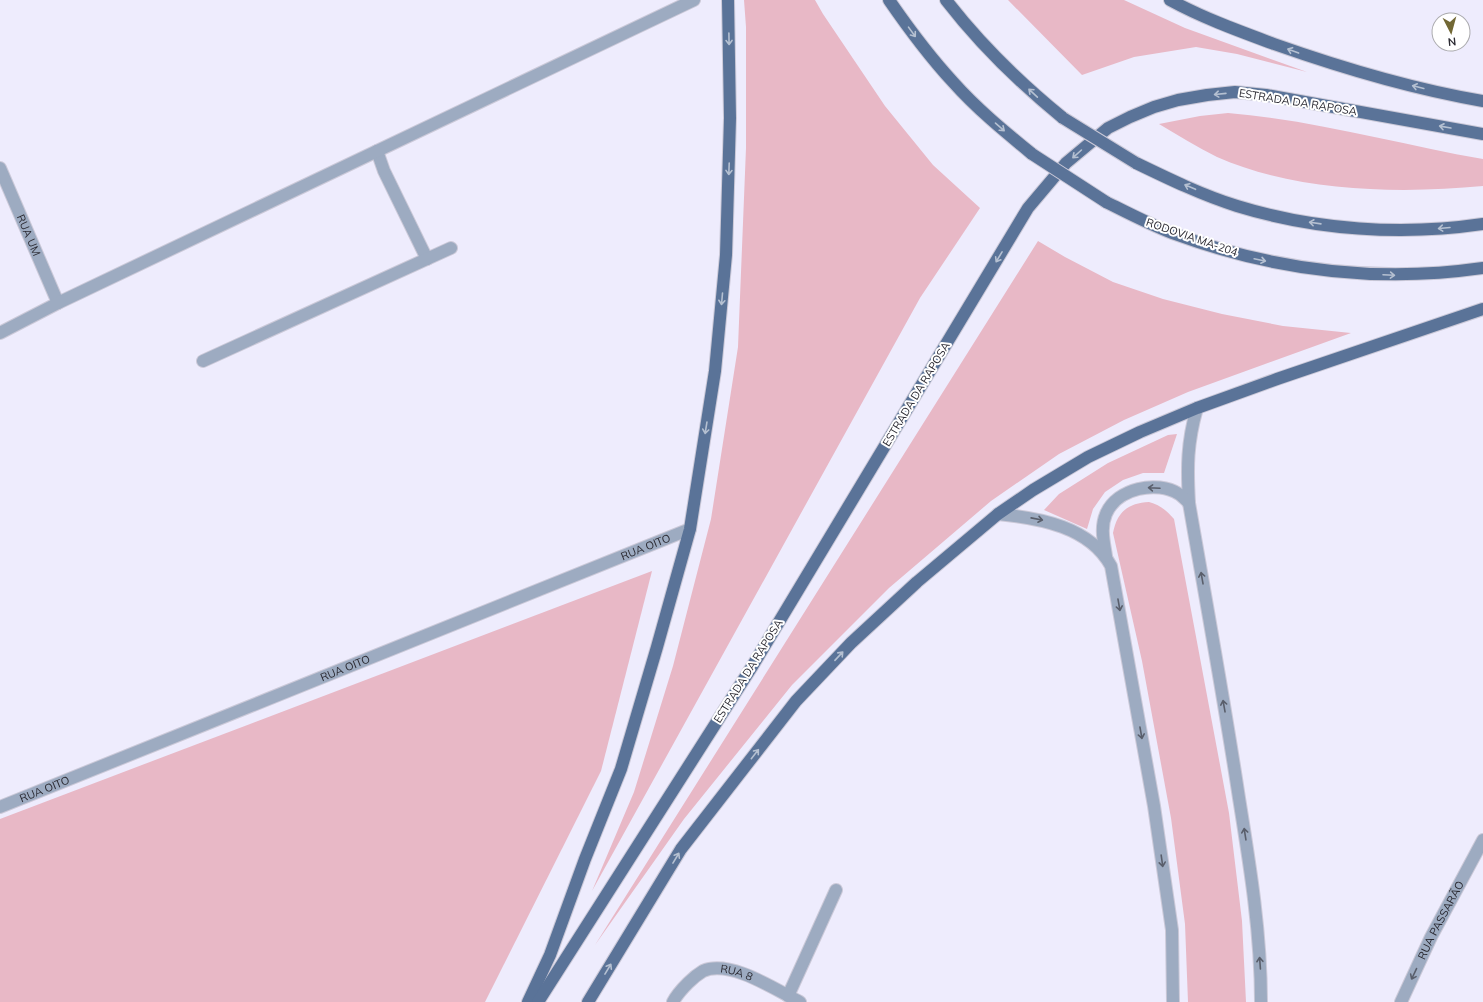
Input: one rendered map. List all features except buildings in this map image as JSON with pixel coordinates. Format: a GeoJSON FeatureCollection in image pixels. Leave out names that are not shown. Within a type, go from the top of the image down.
{"type":"FeatureCollection","features":[{"type":"Feature","properties":{"kind":"main road"},"geometry":{"type":"LineString","coordinates":[[528,1002],[550,955],[620,769],[657,647],[690,529],[715,371],[726,255],[730,118],[728,0]]}},
{"type":"Feature","properties":{"kind":"main road","name":"RODOVIA MA-204"},"geometry":{"type":"LineString","coordinates":[[889,0],[924,48],[954,83],[998,126],[1032,154],[1106,202],[1141,220],[1172,233],[1251,258],[1285,265],[1324,270],[1396,275],[1431,274],[1483,268]]}},
{"type":"Feature","properties":{"kind":"main road"},"geometry":{"type":"LineString","coordinates":[[946,0],[979,40],[1006,68],[1040,99],[1064,118],[1136,163],[1186,186],[1236,205],[1300,220],[1336,226],[1405,230],[1483,224]]}},
{"type":"Feature","properties":{"kind":"main road"},"geometry":{"type":"LineString","coordinates":[[1170,0],[1240,32],[1319,60],[1454,96],[1483,101]]}},
{"type":"Feature","properties":{"kind":"main road","name":"ESTRADA DA RAPOSA"},"geometry":{"type":"LineString","coordinates":[[538,1002],[753,665],[1028,208],[1066,163],[1108,128],[1130,117],[1154,107],[1178,100],[1235,92],[1273,96],[1483,134]]}},
{"type":"Feature","properties":{"kind":"main road"},"geometry":{"type":"LineString","coordinates":[[588,1002],[681,849],[796,701],[851,642],[917,582],[998,514],[1033,490],[1088,457],[1140,432],[1197,408],[1277,379],[1483,309]]}},
{"type":"Feature","properties":{"kind":"street"},"geometry":{"type":"LineString","coordinates":[[0,333],[58,303],[694,0]]}},
{"type":"Feature","properties":{"kind":"street"},"geometry":{"type":"LineString","coordinates":[[376,151],[384,171],[427,259]]}},
{"type":"Feature","properties":{"kind":"street","name":"RUA UM"},"geometry":{"type":"LineString","coordinates":[[0,168],[58,303]]}},
{"type":"Feature","properties":{"kind":"street"},"geometry":{"type":"LineString","coordinates":[[203,361],[451,248]]}},
{"type":"Feature","properties":{"kind":"street"},"geometry":{"type":"LineString","coordinates":[[1197,408],[1188,446],[1187,472],[1189,503],[1252,876],[1261,965],[1261,1002]]}},
{"type":"Feature","properties":{"kind":"street"},"geometry":{"type":"LineString","coordinates":[[1106,556],[1103,537],[1103,524],[1107,512],[1114,502],[1126,493],[1142,488],[1156,487],[1179,494],[1189,503]]}},
{"type":"Feature","properties":{"kind":"street"},"geometry":{"type":"LineString","coordinates":[[998,514],[1048,522],[1068,529],[1084,537],[1106,556],[1112,566],[1154,806],[1172,930],[1173,1002]]}},
{"type":"Feature","properties":{"kind":"street","name":"RUA OITO"},"geometry":{"type":"LineString","coordinates":[[0,807],[690,529]]}},
{"type":"Feature","properties":{"kind":"street","name":"RUA PASSARÃO"},"geometry":{"type":"LineString","coordinates":[[1401,1002],[1431,937],[1483,840]]}},
{"type":"Feature","properties":{"kind":"street"},"geometry":{"type":"LineString","coordinates":[[788,996],[836,890]]}},
{"type":"Feature","properties":{"kind":"street","name":"RUA 8"},"geometry":{"type":"LineString","coordinates":[[675,999],[692,979],[703,971],[720,968],[740,972],[800,1002]]}},
{"type":"Feature","properties":{"kind":"shaded area"},"geometry":{"type":"Polygon","coordinates":[[[744,0],[815,0],[885,106],[933,165],[980,208],[920,298],[592,891],[634,792],[673,666],[711,519],[738,347],[746,148],[746,27],[744,0]]]}},
{"type":"Feature","properties":{"kind":"shaded area"},"geometry":{"type":"Polygon","coordinates":[[[1008,0],[1124,0],[1185,28],[1307,72],[1237,54],[1196,47],[1134,57],[1082,75],[1008,0]]]}},
{"type":"Feature","properties":{"kind":"shaded area"},"geometry":{"type":"Polygon","coordinates":[[[1228,113],[1293,121],[1483,159],[1483,186],[1417,190],[1383,190],[1314,184],[1248,169],[1217,157],[1159,124],[1200,116],[1228,113]]]}},
{"type":"Feature","properties":{"kind":"shaded area"},"geometry":{"type":"Polygon","coordinates":[[[1038,241],[1113,282],[1163,299],[1222,314],[1283,326],[1351,333],[1188,392],[1124,420],[1059,454],[991,501],[889,588],[792,685],[684,819],[595,945],[1038,241]]]}},
{"type":"Feature","properties":{"kind":"shaded area"},"geometry":{"type":"Polygon","coordinates":[[[1177,434],[1164,473],[1143,473],[1123,480],[1105,492],[1093,509],[1087,529],[1044,510],[1059,494],[1108,463],[1168,435],[1177,434]]]}},
{"type":"Feature","properties":{"kind":"shaded area"},"geometry":{"type":"Polygon","coordinates":[[[1149,502],[1163,508],[1174,519],[1229,813],[1242,921],[1246,1002],[1188,1002],[1185,924],[1171,818],[1142,661],[1113,533],[1117,519],[1125,510],[1135,504],[1149,502]]]}},
{"type":"Feature","properties":{"kind":"shaded area"},"geometry":{"type":"Polygon","coordinates":[[[652,571],[601,771],[485,1002],[0,1002],[0,819],[652,571]]]}}]}
